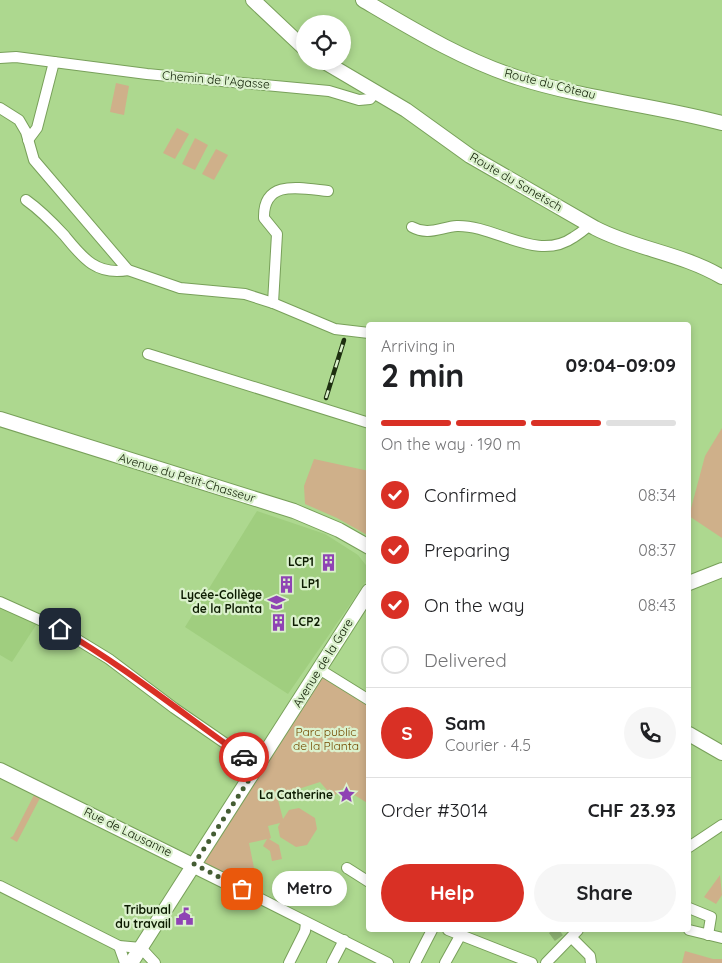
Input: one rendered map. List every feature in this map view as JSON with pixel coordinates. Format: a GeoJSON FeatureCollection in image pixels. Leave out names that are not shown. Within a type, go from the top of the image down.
{"type":"FeatureCollection","features":[{"type":"Feature","properties":{"kind":"street"},"geometry":{"type":"LineString","coordinates":[[253,0],[296,41]]}},
{"type":"Feature","properties":{"kind":"street","name":"Route du Côteau"},"geometry":{"type":"LineString","coordinates":[[363,0],[446,48],[506,73],[554,87],[722,123]]}},
{"type":"Feature","properties":{"kind":"street","name":"Chemin de l'Agasse"},"geometry":{"type":"LineString","coordinates":[[0,58],[16,57],[117,71],[329,91],[359,100],[370,98],[375,93]]}},
{"type":"Feature","properties":{"kind":"street"},"geometry":{"type":"LineString","coordinates":[[28,140],[37,128],[54,62]]}},
{"type":"Feature","properties":{"kind":"street","name":"Route du Sanetsch"},"geometry":{"type":"LineString","coordinates":[[338,70],[420,118],[470,156],[589,225],[613,237],[683,258],[722,277]]}},
{"type":"Feature","properties":{"kind":"street"},"geometry":{"type":"LineString","coordinates":[[0,108],[19,120],[34,160],[48,179],[128,270]]}},
{"type":"Feature","properties":{"kind":"street"},"geometry":{"type":"LineString","coordinates":[[274,303],[277,234],[264,218],[266,200],[271,194],[286,188],[328,191]]}},
{"type":"Feature","properties":{"kind":"street"},"geometry":{"type":"LineString","coordinates":[[26,200],[46,216],[91,265],[106,271],[128,270],[173,287],[238,292],[274,303],[334,329],[366,333]]}},
{"type":"Feature","properties":{"kind":"street"},"geometry":{"type":"LineString","coordinates":[[412,227],[423,232],[457,226],[481,230],[524,244],[560,245],[589,225]]}},
{"type":"Feature","properties":{"kind":"street"},"geometry":{"type":"LineString","coordinates":[[148,354],[366,422]]}},
{"type":"Feature","properties":{"kind":"street","name":"Avenue du Petit-Chasseur"},"geometry":{"type":"LineString","coordinates":[[0,419],[294,511],[339,530],[366,545]]}},
{"type":"Feature","properties":{"kind":"street"},"geometry":{"type":"LineString","coordinates":[[691,582],[722,570]]}},
{"type":"Feature","properties":{"kind":"street","name":"Avenue de la Gare"},"geometry":{"type":"LineString","coordinates":[[131,963],[366,596]]}},
{"type":"Feature","properties":{"kind":"street"},"geometry":{"type":"LineString","coordinates":[[0,602],[60,629],[110,659],[174,708],[258,766]]}},
{"type":"Feature","properties":{"kind":"street"},"geometry":{"type":"LineString","coordinates":[[319,669],[366,698]]}},
{"type":"Feature","properties":{"kind":"street"},"geometry":{"type":"LineString","coordinates":[[691,735],[722,753]]}},
{"type":"Feature","properties":{"kind":"street","name":"Rue de Lausanne"},"geometry":{"type":"LineString","coordinates":[[0,770],[194,864],[388,963]]}},
{"type":"Feature","properties":{"kind":"street"},"geometry":{"type":"LineString","coordinates":[[691,846],[722,825]]}},
{"type":"Feature","properties":{"kind":"street"},"geometry":{"type":"LineString","coordinates":[[346,868],[366,880]]}},
{"type":"Feature","properties":{"kind":"street"},"geometry":{"type":"LineString","coordinates":[[0,886],[119,946],[140,948],[155,963]]}},
{"type":"Feature","properties":{"kind":"street"},"geometry":{"type":"LineString","coordinates":[[691,909],[711,917],[708,935]]}},
{"type":"Feature","properties":{"kind":"street"},"geometry":{"type":"LineString","coordinates":[[288,963],[311,923]]}},
{"type":"Feature","properties":{"kind":"street"},"geometry":{"type":"LineString","coordinates":[[691,931],[722,938]]}},
{"type":"Feature","properties":{"kind":"street"},"geometry":{"type":"LineString","coordinates":[[415,963],[431,932]]}},
{"type":"Feature","properties":{"kind":"street"},"geometry":{"type":"LineString","coordinates":[[452,932],[532,963]]}},
{"type":"Feature","properties":{"kind":"street"},"geometry":{"type":"LineString","coordinates":[[546,963],[562,944],[575,934],[590,956],[590,963]]}},
{"type":"Feature","properties":{"kind":"street"},"geometry":{"type":"LineString","coordinates":[[445,963],[460,936]]}},
{"type":"Feature","properties":{"kind":"street"},"geometry":{"type":"LineString","coordinates":[[332,963],[344,940]]}},
{"type":"Feature","properties":{"kind":"street"},"geometry":{"type":"LineString","coordinates":[[119,946],[125,963]]}},
{"type":"Feature","properties":{"kind":"shaded area","name":"Lycée-Collège de la Planta"},"geometry":{"type":"Polygon","coordinates":[[[257,511],[325,534],[358,555],[366,565],[366,581],[288,694],[185,627],[257,511]]]}},
{"type":"Feature","properties":{"kind":"shaded area"},"geometry":{"type":"Polygon","coordinates":[[[0,602],[40,619],[12,662],[0,655],[0,602]]]}},
{"type":"Feature","properties":{"kind":"green space"},"geometry":{"type":"Polygon","coordinates":[[[116,83],[129,86],[124,115],[110,112],[116,83]]]}},
{"type":"Feature","properties":{"kind":"green space"},"geometry":{"type":"Polygon","coordinates":[[[177,128],[189,134],[175,159],[163,153],[177,128]]]}},
{"type":"Feature","properties":{"kind":"green space"},"geometry":{"type":"Polygon","coordinates":[[[195,138],[208,145],[195,170],[182,164],[195,138]]]}},
{"type":"Feature","properties":{"kind":"green space"},"geometry":{"type":"Polygon","coordinates":[[[216,149],[228,155],[214,180],[202,174],[216,149]]]}},
{"type":"Feature","properties":{"kind":"green space"},"geometry":{"type":"Polygon","coordinates":[[[722,428],[722,538],[691,517],[691,508],[705,456],[722,428]]]}},
{"type":"Feature","properties":{"kind":"green space"},"geometry":{"type":"Polygon","coordinates":[[[314,459],[366,470],[366,534],[337,518],[305,504],[304,486],[314,459]]]}},
{"type":"Feature","properties":{"kind":"green space","name":"Parc public de la Planta"},"geometry":{"type":"Polygon","coordinates":[[[319,669],[366,698],[366,802],[343,788],[333,797],[320,782],[277,796],[283,819],[289,810],[299,808],[315,818],[317,829],[307,845],[296,847],[280,837],[278,827],[280,823],[268,826],[271,838],[269,839],[279,845],[282,859],[272,861],[270,851],[263,846],[267,839],[249,843],[257,883],[255,896],[194,864],[319,669]]]}},
{"type":"Feature","properties":{"kind":"green space"},"geometry":{"type":"Polygon","coordinates":[[[34,795],[40,798],[17,842],[10,838],[13,836],[34,795]]]}},
{"type":"Feature","properties":{"kind":"green space"},"geometry":{"type":"Polygon","coordinates":[[[720,875],[722,895],[716,904],[704,897],[720,875]]]}},
{"type":"Feature","properties":{"kind":"green space"},"geometry":{"type":"Polygon","coordinates":[[[685,951],[713,959],[722,959],[722,963],[682,963],[685,951]]]}},
{"type":"Feature","properties":{"kind":"tunnel"},"geometry":{"type":"LineString","coordinates":[[554,932],[561,941]]}},
{"type":"Feature","properties":{"kind":"railway"},"geometry":{"type":"LineString","coordinates":[[326,398],[344,340]]}},
{"type":"Feature","properties":{"kind":"way so far"},"geometry":{"type":"LineString","coordinates":[[242,889],[194,864],[258,766],[244,757]]}},
{"type":"Feature","properties":{"kind":"place","name":"LCP1"},"geometry":{"type":"Point","coordinates":[328,562]}},
{"type":"Feature","properties":{"kind":"place","name":"LP1"},"geometry":{"type":"Point","coordinates":[287,584]}},
{"type":"Feature","properties":{"kind":"place","name":"Lycée-Collège de la Planta"},"geometry":{"type":"Point","coordinates":[276,602]}},
{"type":"Feature","properties":{"kind":"place","name":"LCP2"},"geometry":{"type":"Point","coordinates":[278,622]}},
{"type":"Feature","properties":{"kind":"place","name":"La Catherine"},"geometry":{"type":"Point","coordinates":[347,795]}},
{"type":"Feature","properties":{"kind":"place","name":"Metro"},"geometry":{"type":"Point","coordinates":[242,889]}},
{"type":"Feature","properties":{"kind":"place","name":"Tribunal du travail"},"geometry":{"type":"Point","coordinates":[185,917]}},
{"type":"Feature","properties":{"kind":"route"},"geometry":{"type":"LineString","coordinates":[[60,629],[110,659],[202,729],[244,757]]}}]}
